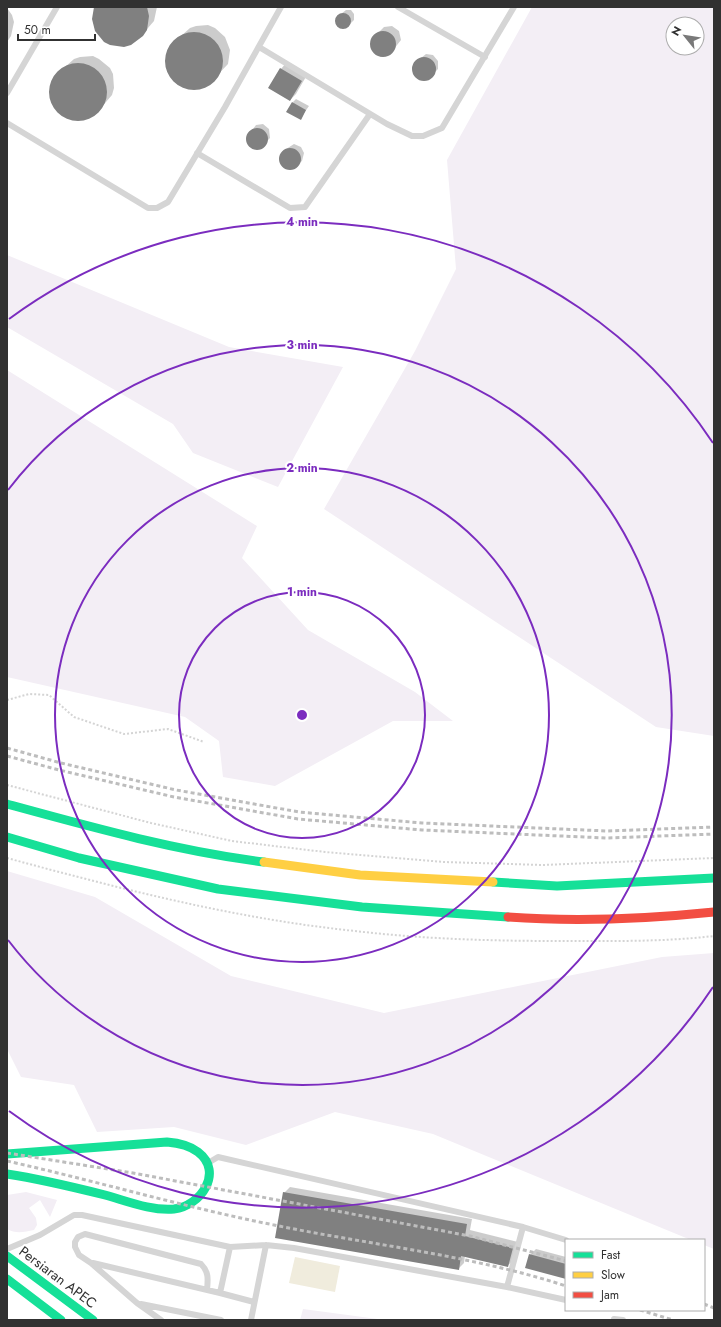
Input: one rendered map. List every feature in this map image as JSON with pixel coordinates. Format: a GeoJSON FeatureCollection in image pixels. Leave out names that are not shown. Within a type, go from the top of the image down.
{"type":"FeatureCollection","features":[{"type":"Feature","properties":{"kind":"main road"},"geometry":{"type":"LineString","coordinates":[[7,804],[86,826],[224,857],[360,875],[557,886],[714,878]]}},
{"type":"Feature","properties":{"kind":"main road"},"geometry":{"type":"LineString","coordinates":[[7,837],[79,858],[218,889],[362,907],[552,920],[673,916],[714,912]]}},
{"type":"Feature","properties":{"kind":"main road"},"geometry":{"type":"LineString","coordinates":[[7,1154],[167,1142],[188,1146],[202,1155],[208,1162],[210,1172],[208,1184],[204,1194],[187,1207],[175,1209],[155,1208],[44,1179],[7,1174]]}},
{"type":"Feature","properties":{"kind":"main road","name":"Persiaran APEC"},"geometry":{"type":"LineString","coordinates":[[7,1256],[93,1320]]}},
{"type":"Feature","properties":{"kind":"main road"},"geometry":{"type":"LineString","coordinates":[[7,1279],[61,1320]]}},
{"type":"Feature","properties":{"kind":"lane"},"geometry":{"type":"LineString","coordinates":[[7,93],[57,7]]}},
{"type":"Feature","properties":{"kind":"lane"},"geometry":{"type":"LineString","coordinates":[[7,123],[148,208],[157,208],[168,202],[281,7]]}},
{"type":"Feature","properties":{"kind":"lane"},"geometry":{"type":"LineString","coordinates":[[398,7],[485,57]]}},
{"type":"Feature","properties":{"kind":"lane"},"geometry":{"type":"LineString","coordinates":[[258,47],[370,114],[412,136],[423,136],[442,128],[485,57],[511,8]]}},
{"type":"Feature","properties":{"kind":"lane"},"geometry":{"type":"LineString","coordinates":[[197,153],[290,208],[298,208],[305,206],[370,114]]}},
{"type":"Feature","properties":{"kind":"lane"},"geometry":{"type":"LineString","coordinates":[[208,1162],[218,1157],[523,1227],[565,1240]]}},
{"type":"Feature","properties":{"kind":"lane"},"geometry":{"type":"LineString","coordinates":[[7,1249],[40,1235],[74,1215],[82,1215],[230,1247],[266,1245],[507,1287],[565,1300]]}},
{"type":"Feature","properties":{"kind":"lane"},"geometry":{"type":"LineString","coordinates":[[507,1287],[523,1227]]}},
{"type":"Feature","properties":{"kind":"lane"},"geometry":{"type":"LineString","coordinates":[[161,1320],[137,1303],[91,1263],[79,1255],[75,1247],[75,1242],[78,1237],[86,1234],[201,1264],[206,1269],[208,1279],[207,1290]]}},
{"type":"Feature","properties":{"kind":"lane"},"geometry":{"type":"LineString","coordinates":[[250,1320],[266,1245]]}},
{"type":"Feature","properties":{"kind":"lane"},"geometry":{"type":"LineString","coordinates":[[220,1293],[230,1247]]}},
{"type":"Feature","properties":{"kind":"lane"},"geometry":{"type":"LineString","coordinates":[[91,1263],[254,1302]]}},
{"type":"Feature","properties":{"kind":"lane"},"geometry":{"type":"LineString","coordinates":[[137,1303],[221,1320]]}},
{"type":"Feature","properties":{"kind":"lane"},"geometry":{"type":"LineString","coordinates":[[614,1319],[623,1320]]}},
{"type":"Feature","properties":{"kind":"path"},"geometry":{"type":"LineString","coordinates":[[7,700],[29,694],[48,696],[74,717],[124,734],[168,729],[204,742]]}},
{"type":"Feature","properties":{"kind":"path"},"geometry":{"type":"LineString","coordinates":[[7,785],[151,823],[232,841],[325,852],[444,862],[543,865],[714,858]]}},
{"type":"Feature","properties":{"kind":"shaded area"},"geometry":{"type":"Polygon","coordinates":[[[532,7],[714,7],[714,736],[656,727],[324,509],[415,351],[456,269],[447,160],[532,7]]]}},
{"type":"Feature","properties":{"kind":"shaded area"},"geometry":{"type":"Polygon","coordinates":[[[7,255],[229,347],[343,367],[278,487],[193,453],[173,424],[7,327],[7,255]]]}},
{"type":"Feature","properties":{"kind":"shaded area"},"geometry":{"type":"Polygon","coordinates":[[[7,370],[257,526],[242,558],[308,630],[415,692],[453,721],[393,721],[275,786],[223,777],[219,741],[185,717],[7,677],[7,370]]]}},
{"type":"Feature","properties":{"kind":"shaded area"},"geometry":{"type":"Polygon","coordinates":[[[7,871],[95,897],[231,976],[384,1013],[662,957],[714,953],[714,1249],[705,1245],[705,1239],[689,1239],[433,1134],[335,1112],[246,1145],[174,1127],[97,1132],[74,1085],[21,1077],[7,1049],[7,871]]]}},
{"type":"Feature","properties":{"kind":"shaded area"},"geometry":{"type":"Polygon","coordinates":[[[26,1192],[57,1200],[50,1217],[40,1200],[29,1208],[36,1218],[37,1225],[34,1230],[20,1232],[10,1231],[7,1229],[7,1195],[26,1192]]]}},
{"type":"Feature","properties":{"kind":"shaded area"},"geometry":{"type":"Polygon","coordinates":[[[295,1257],[340,1266],[335,1292],[289,1283],[295,1257]]]}},
{"type":"Feature","properties":{"kind":"shaded area"},"geometry":{"type":"Polygon","coordinates":[[[303,1309],[385,1320],[300,1320],[303,1309]]]}},
{"type":"Feature","properties":{"kind":"building"},"geometry":{"type":"Polygon","coordinates":[[[94,7],[147,7],[149,16],[147,30],[143,36],[131,45],[124,47],[110,45],[104,42],[95,31],[92,19],[94,7]]]}},
{"type":"Feature","properties":{"kind":"building"},"geometry":{"type":"Polygon","coordinates":[[[340,13],[346,13],[351,18],[349,27],[346,29],[340,29],[335,24],[335,18],[340,13]]]}},
{"type":"Feature","properties":{"kind":"building"},"geometry":{"type":"Polygon","coordinates":[[[383,31],[392,35],[396,44],[392,53],[383,57],[374,53],[370,44],[374,35],[383,31]]]}},
{"type":"Feature","properties":{"kind":"building"},"geometry":{"type":"Polygon","coordinates":[[[194,32],[210,37],[218,45],[223,61],[218,77],[210,85],[194,90],[178,85],[170,77],[165,61],[170,45],[178,37],[194,32]]]}},
{"type":"Feature","properties":{"kind":"building"},"geometry":{"type":"Polygon","coordinates":[[[424,57],[432,61],[436,69],[432,77],[424,81],[416,77],[412,69],[416,61],[424,57]]]}},
{"type":"Feature","properties":{"kind":"building"},"geometry":{"type":"Polygon","coordinates":[[[78,63],[94,68],[102,76],[107,92],[102,108],[94,116],[78,121],[62,116],[54,108],[49,92],[54,76],[62,68],[78,63]]]}},
{"type":"Feature","properties":{"kind":"building"},"geometry":{"type":"Polygon","coordinates":[[[280,68],[302,81],[290,101],[268,88],[280,68]]]}},
{"type":"Feature","properties":{"kind":"building"},"geometry":{"type":"Polygon","coordinates":[[[292,102],[306,110],[301,120],[286,112],[292,102]]]}},
{"type":"Feature","properties":{"kind":"building"},"geometry":{"type":"Polygon","coordinates":[[[257,128],[265,131],[268,139],[265,147],[257,150],[249,147],[246,139],[249,131],[257,128]]]}},
{"type":"Feature","properties":{"kind":"building"},"geometry":{"type":"Polygon","coordinates":[[[290,148],[298,151],[301,159],[298,167],[290,170],[282,167],[279,159],[282,151],[290,148]]]}},
{"type":"Feature","properties":{"kind":"building"},"geometry":{"type":"Polygon","coordinates":[[[283,1192],[467,1224],[465,1236],[513,1248],[508,1267],[461,1256],[459,1270],[275,1238],[283,1192]]]}},
{"type":"Feature","properties":{"kind":"building"},"geometry":{"type":"Polygon","coordinates":[[[529,1254],[565,1264],[565,1279],[525,1268],[529,1254]]]}},
{"type":"Feature","properties":{"kind":"railway"},"geometry":{"type":"LineString","coordinates":[[7,748],[61,763],[176,790],[299,812],[422,823],[607,831],[714,827]]}},
{"type":"Feature","properties":{"kind":"railway"},"geometry":{"type":"LineString","coordinates":[[7,756],[174,797],[298,819],[422,830],[607,838],[714,834]]}},
{"type":"Feature","properties":{"kind":"railway"},"geometry":{"type":"LineString","coordinates":[[7,1153],[133,1173],[470,1236],[565,1261]]}},
{"type":"Feature","properties":{"kind":"railway"},"geometry":{"type":"LineString","coordinates":[[7,1161],[240,1218],[457,1258],[530,1275],[565,1286]]}},
{"type":"Feature","properties":{"kind":"railway"},"geometry":{"type":"LineString","coordinates":[[705,1304],[714,1308]]}},
{"type":"Feature","properties":{"kind":"railway"},"geometry":{"type":"LineString","coordinates":[[643,1311],[673,1320]]}},
{"type":"Feature","properties":{"kind":"traffic: fast"},"geometry":{"type":"LineString","coordinates":[[7,804],[102,830],[167,845],[199,852],[264,862]]}},
{"type":"Feature","properties":{"kind":"traffic: fast"},"geometry":{"type":"LineString","coordinates":[[7,837],[79,858],[218,889],[362,907],[508,917]]}},
{"type":"Feature","properties":{"kind":"traffic: fast"},"geometry":{"type":"LineString","coordinates":[[493,882],[557,886],[714,878]]}},
{"type":"Feature","properties":{"kind":"traffic: fast"},"geometry":{"type":"LineString","coordinates":[[7,1154],[167,1142],[176,1143],[195,1150],[206,1160],[209,1169],[209,1178],[206,1187],[193,1202],[184,1207],[165,1209],[148,1207],[69,1186],[7,1174]]}},
{"type":"Feature","properties":{"kind":"traffic: fast"},"geometry":{"type":"LineString","coordinates":[[7,1256],[93,1320]]}},
{"type":"Feature","properties":{"kind":"traffic: fast"},"geometry":{"type":"LineString","coordinates":[[7,1279],[61,1320]]}},
{"type":"Feature","properties":{"kind":"traffic: slow"},"geometry":{"type":"LineString","coordinates":[[264,862],[360,875],[493,882]]}},
{"type":"Feature","properties":{"kind":"traffic: jam"},"geometry":{"type":"LineString","coordinates":[[508,917],[534,919],[611,919],[714,912]]}}]}
